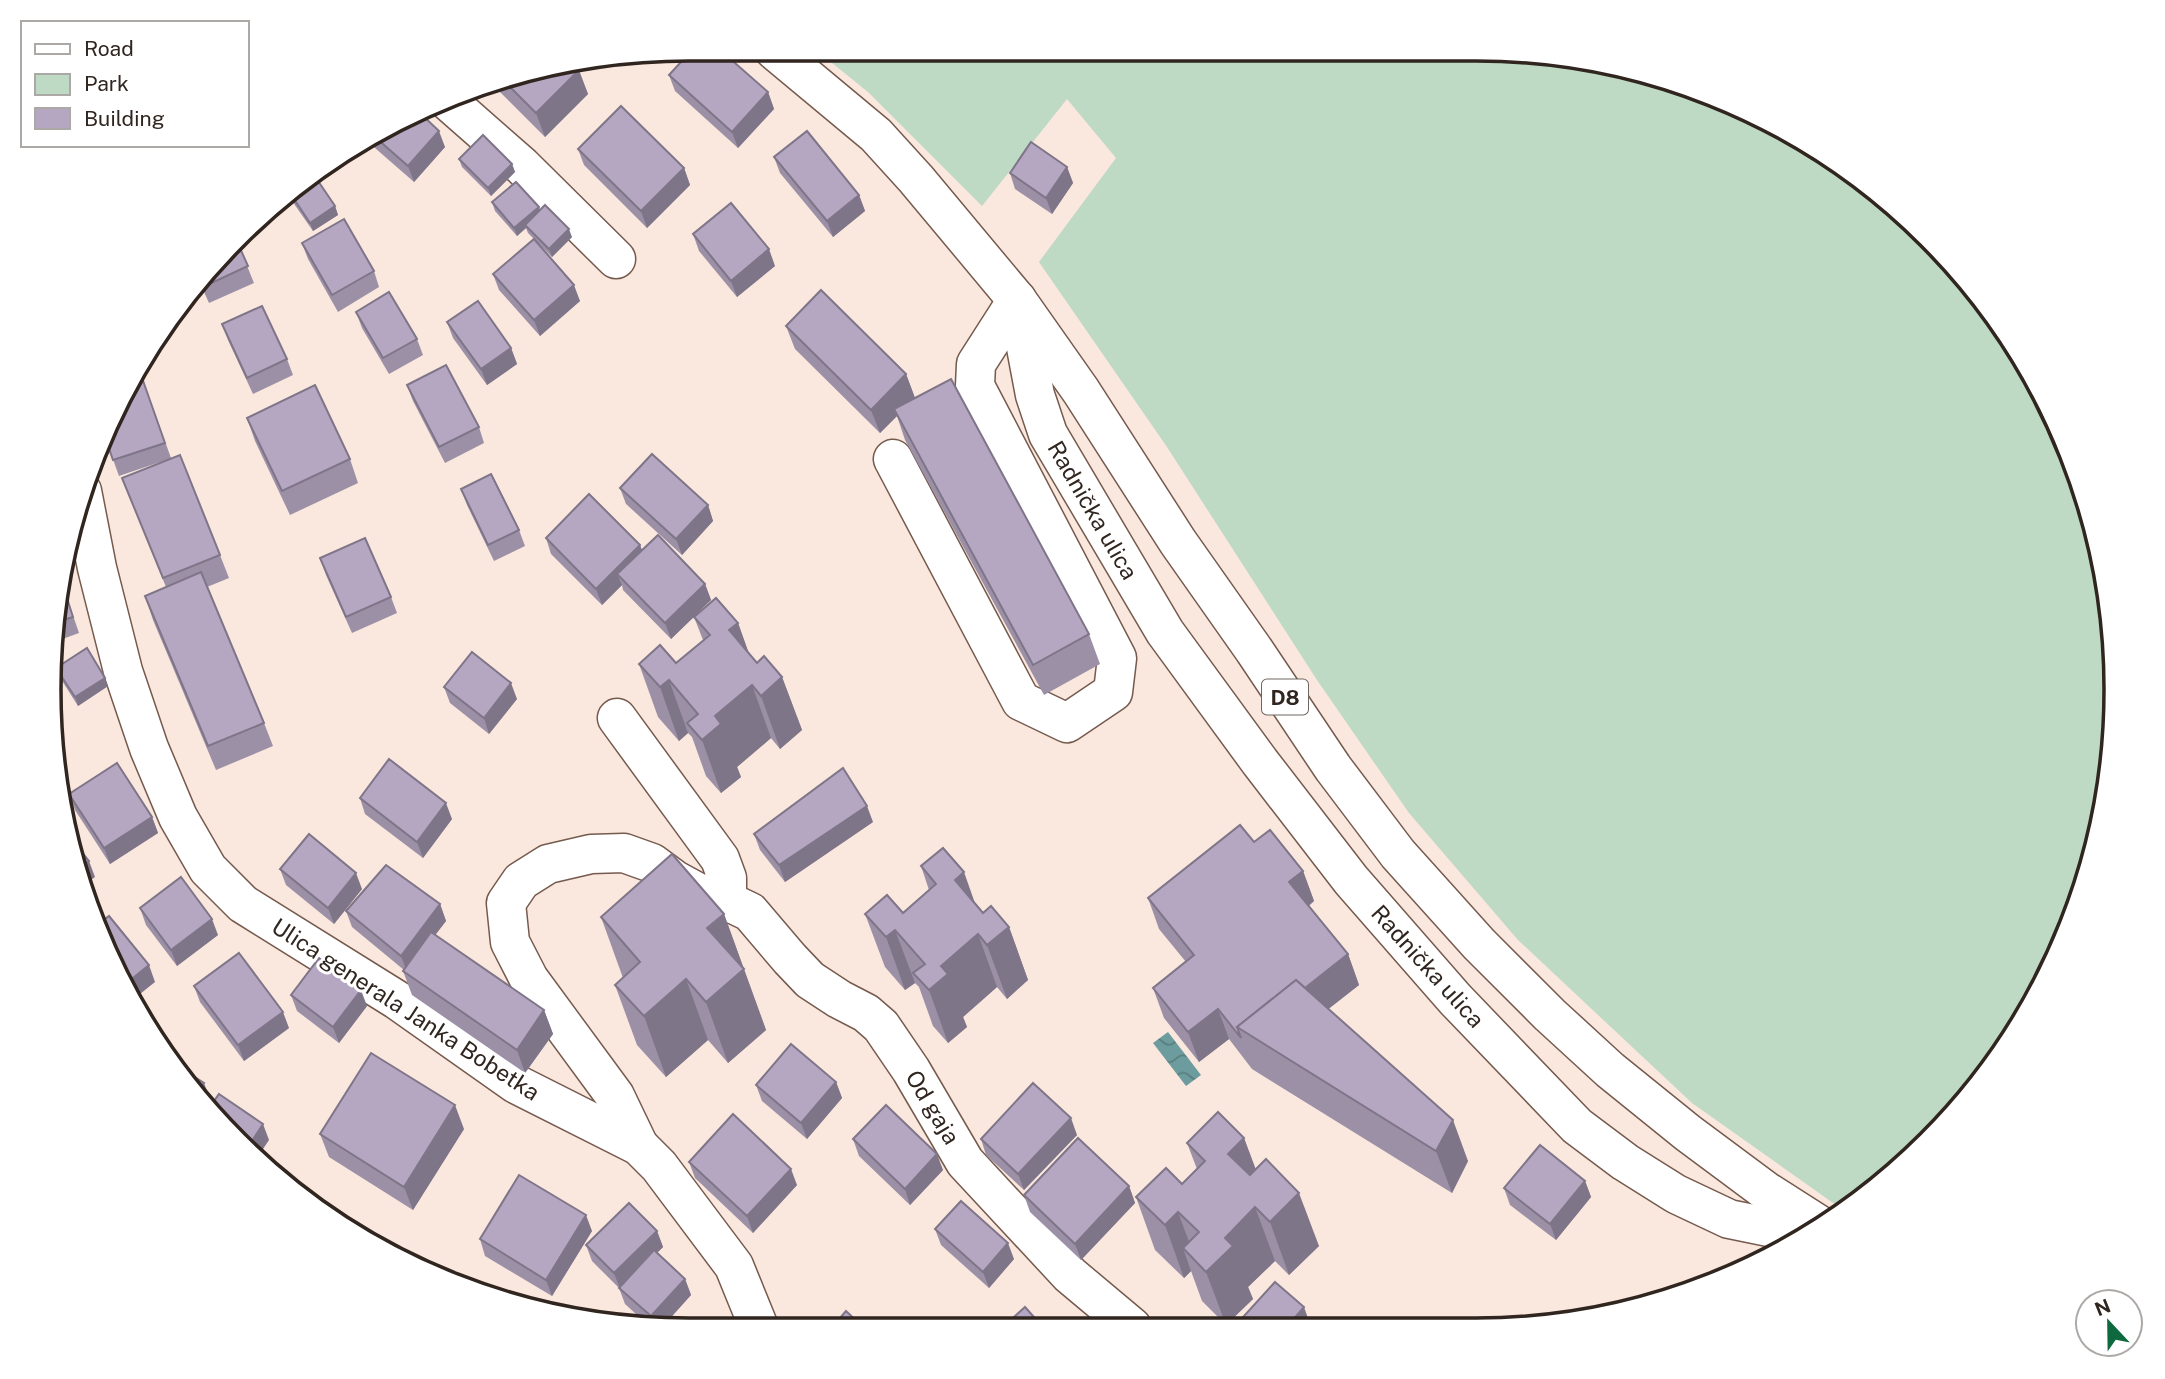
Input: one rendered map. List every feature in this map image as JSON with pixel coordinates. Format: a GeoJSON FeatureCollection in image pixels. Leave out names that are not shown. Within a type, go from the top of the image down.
{"type":"FeatureCollection","features":[{"type":"Feature","properties":{"kind":"street","name":"D8"},"geometry":{"type":"LineString","coordinates":[[787,61],[876,135],[1017,300],[1081,391],[1178,542],[1333,768],[1398,854],[1488,953],[1610,1070],[1688,1133],[1766,1191],[1812,1220]]}},
{"type":"Feature","properties":{"kind":"street"},"geometry":{"type":"LineString","coordinates":[[455,107],[522,166],[616,259]]}},
{"type":"Feature","properties":{"kind":"street","name":"Radnička ulica"},"geometry":{"type":"LineString","coordinates":[[892,459],[1021,701],[1067,723],[1113,692],[1117,658],[975,386],[976,364],[1017,300]]}},
{"type":"Feature","properties":{"kind":"street","name":"Radnička ulica"},"geometry":{"type":"LineString","coordinates":[[1017,300],[1035,395],[1048,435],[1165,632],[1351,880],[1455,999],[1577,1126],[1625,1162],[1676,1194],[1729,1219],[1792,1233]]}},
{"type":"Feature","properties":{"kind":"street","name":"Ulica generala Janka Bobetka"},"geometry":{"type":"LineString","coordinates":[[87,515],[123,671],[149,748],[178,817],[208,869],[243,904],[397,1000],[516,1084],[639,1146],[659,1166],[734,1266],[755,1318]]}},
{"type":"Feature","properties":{"kind":"street"},"geometry":{"type":"LineString","coordinates":[[617,718],[720,859],[727,878],[727,901]]}},
{"type":"Feature","properties":{"kind":"street","name":"Od gaja"},"geometry":{"type":"LineString","coordinates":[[639,1146],[615,1096],[530,979],[510,942],[506,902],[521,881],[548,864],[591,854],[624,853],[652,863],[697,892],[727,901],[750,912],[810,980],[866,1013],[881,1026],[911,1070],[965,1162],[1070,1275],[1121,1318]]}},
{"type":"Feature","properties":{"kind":"green space"},"geometry":{"type":"Polygon","coordinates":[[[830,61],[1476,61],[1558,67],[1638,83],[1716,109],[1753,126],[1825,167],[1890,217],[1920,245],[1948,275],[1998,340],[2020,375],[2056,449],[2082,527],[2092,567],[2104,690],[2092,812],[2082,852],[2056,930],[2020,1004],[1998,1039],[1948,1104],[1920,1134],[1890,1162],[1835,1205],[1692,1103],[1518,940],[1409,813],[1317,680],[1167,447],[1039,262],[1116,158],[1067,99],[982,206],[868,92],[830,61]]]}},
{"type":"Feature","properties":{"kind":"water"},"geometry":{"type":"Polygon","coordinates":[[[1168,1032],[1201,1075],[1186,1086],[1153,1043],[1168,1032]]]}},
{"type":"Feature","properties":{"kind":"building"},"geometry":{"type":"Polygon","coordinates":[[[682,61],[733,61],[768,92],[732,132],[669,75],[682,61]]]}},
{"type":"Feature","properties":{"kind":"building"},"geometry":{"type":"Polygon","coordinates":[[[578,71],[536,113],[511,88],[578,71]]]}},
{"type":"Feature","properties":{"kind":"building"},"geometry":{"type":"Polygon","coordinates":[[[621,106],[684,168],[641,211],[578,149],[621,106]]]}},
{"type":"Feature","properties":{"kind":"building"},"geometry":{"type":"Polygon","coordinates":[[[427,119],[439,131],[408,166],[381,142],[427,119]]]}},
{"type":"Feature","properties":{"kind":"building"},"geometry":{"type":"Polygon","coordinates":[[[807,131],[859,195],[827,221],[774,157],[807,131]]]}},
{"type":"Feature","properties":{"kind":"building"},"geometry":{"type":"Polygon","coordinates":[[[483,135],[512,164],[488,188],[459,159],[483,135]]]}},
{"type":"Feature","properties":{"kind":"building"},"geometry":{"type":"Polygon","coordinates":[[[1031,142],[1067,167],[1046,198],[1010,173],[1031,142]]]}},
{"type":"Feature","properties":{"kind":"building"},"geometry":{"type":"Polygon","coordinates":[[[319,182],[335,206],[310,223],[295,201],[319,182]]]}},
{"type":"Feature","properties":{"kind":"building"},"geometry":{"type":"Polygon","coordinates":[[[516,182],[539,207],[514,228],[492,202],[516,182]]]}},
{"type":"Feature","properties":{"kind":"building"},"geometry":{"type":"Polygon","coordinates":[[[731,203],[769,249],[731,281],[693,234],[731,203]]]}},
{"type":"Feature","properties":{"kind":"building"},"geometry":{"type":"Polygon","coordinates":[[[545,205],[569,229],[549,249],[525,225],[545,205]]]}},
{"type":"Feature","properties":{"kind":"building"},"geometry":{"type":"Polygon","coordinates":[[[344,219],[374,271],[332,295],[302,243],[344,219]]]}},
{"type":"Feature","properties":{"kind":"building"},"geometry":{"type":"Polygon","coordinates":[[[534,239],[574,285],[534,320],[493,274],[534,239]]]}},
{"type":"Feature","properties":{"kind":"building"},"geometry":{"type":"Polygon","coordinates":[[[241,250],[248,266],[210,284],[241,250]]]}},
{"type":"Feature","properties":{"kind":"building"},"geometry":{"type":"Polygon","coordinates":[[[821,290],[906,374],[871,410],[786,326],[821,290]]]}},
{"type":"Feature","properties":{"kind":"building"},"geometry":{"type":"Polygon","coordinates":[[[389,292],[417,339],[383,358],[356,312],[389,292]]]}},
{"type":"Feature","properties":{"kind":"building"},"geometry":{"type":"Polygon","coordinates":[[[478,301],[511,348],[481,369],[447,322],[478,301]]]}},
{"type":"Feature","properties":{"kind":"building"},"geometry":{"type":"Polygon","coordinates":[[[262,306],[287,359],[247,378],[222,324],[262,306]]]}},
{"type":"Feature","properties":{"kind":"building"},"geometry":{"type":"Polygon","coordinates":[[[446,365],[479,427],[439,447],[407,385],[446,365]]]}},
{"type":"Feature","properties":{"kind":"building"},"geometry":{"type":"Polygon","coordinates":[[[951,379],[1089,634],[1033,665],[894,409],[951,379]]]}},
{"type":"Feature","properties":{"kind":"building"},"geometry":{"type":"Polygon","coordinates":[[[143,380],[165,443],[113,460],[109,449],[143,380]]]}},
{"type":"Feature","properties":{"kind":"building"},"geometry":{"type":"Polygon","coordinates":[[[315,385],[350,459],[282,491],[247,418],[315,385]]]}},
{"type":"Feature","properties":{"kind":"building"},"geometry":{"type":"Polygon","coordinates":[[[652,454],[708,505],[676,539],[620,488],[652,454]]]}},
{"type":"Feature","properties":{"kind":"building"},"geometry":{"type":"Polygon","coordinates":[[[180,455],[220,555],[163,578],[122,478],[180,455]]]}},
{"type":"Feature","properties":{"kind":"building"},"geometry":{"type":"Polygon","coordinates":[[[491,474],[519,530],[488,545],[461,489],[491,474]]]}},
{"type":"Feature","properties":{"kind":"building"},"geometry":{"type":"Polygon","coordinates":[[[589,494],[640,545],[596,589],[546,538],[589,494]]]}},
{"type":"Feature","properties":{"kind":"building"},"geometry":{"type":"Polygon","coordinates":[[[658,535],[705,584],[665,623],[617,574],[658,535]]]}},
{"type":"Feature","properties":{"kind":"building"},"geometry":{"type":"Polygon","coordinates":[[[365,538],[391,597],[346,617],[320,558],[365,538]]]}},
{"type":"Feature","properties":{"kind":"building"},"geometry":{"type":"Polygon","coordinates":[[[201,572],[264,723],[208,746],[145,596],[201,572]]]}},
{"type":"Feature","properties":{"kind":"building"},"geometry":{"type":"Polygon","coordinates":[[[716,598],[738,623],[729,630],[757,663],[764,656],[782,677],[761,696],[752,685],[715,716],[721,724],[702,740],[687,723],[698,714],[669,680],[660,687],[639,664],[660,645],[676,663],[710,635],[694,617],[716,598]]]}},
{"type":"Feature","properties":{"kind":"building"},"geometry":{"type":"Polygon","coordinates":[[[68,601],[73,617],[66,619],[68,601]]]}},
{"type":"Feature","properties":{"kind":"building"},"geometry":{"type":"Polygon","coordinates":[[[87,648],[105,678],[75,697],[62,677],[62,664],[87,648]]]}},
{"type":"Feature","properties":{"kind":"building"},"geometry":{"type":"Polygon","coordinates":[[[472,652],[511,683],[484,718],[444,687],[472,652]]]}},
{"type":"Feature","properties":{"kind":"building"},"geometry":{"type":"Polygon","coordinates":[[[389,759],[446,803],[417,842],[360,798],[389,759]]]}},
{"type":"Feature","properties":{"kind":"building"},"geometry":{"type":"Polygon","coordinates":[[[117,763],[152,817],[104,848],[70,793],[117,763]]]}},
{"type":"Feature","properties":{"kind":"building"},"geometry":{"type":"Polygon","coordinates":[[[843,768],[867,806],[779,865],[754,834],[843,768]]]}},
{"type":"Feature","properties":{"kind":"building"},"geometry":{"type":"Polygon","coordinates":[[[1240,825],[1254,842],[1270,830],[1303,871],[1289,882],[1348,954],[1305,988],[1296,980],[1237,1027],[1241,1038],[1218,1009],[1188,1032],[1153,988],[1194,955],[1148,898],[1240,825]]]}},
{"type":"Feature","properties":{"kind":"building"},"geometry":{"type":"Polygon","coordinates":[[[309,834],[356,873],[328,908],[280,869],[309,834]]]}},
{"type":"Feature","properties":{"kind":"building"},"geometry":{"type":"Polygon","coordinates":[[[943,848],[964,872],[955,880],[983,913],[991,906],[1009,927],[987,945],[978,934],[941,966],[948,974],[929,990],[913,973],[925,964],[895,930],[886,937],[865,914],[887,895],[903,913],[936,884],[921,866],[943,848]]]}},
{"type":"Feature","properties":{"kind":"building"},"geometry":{"type":"Polygon","coordinates":[[[672,854],[724,914],[707,928],[744,969],[706,1002],[686,979],[644,1016],[615,985],[640,962],[601,917],[672,854]]]}},
{"type":"Feature","properties":{"kind":"building"},"geometry":{"type":"Polygon","coordinates":[[[386,865],[440,904],[401,956],[346,911],[386,865]]]}},
{"type":"Feature","properties":{"kind":"building"},"geometry":{"type":"Polygon","coordinates":[[[181,877],[212,919],[171,950],[140,908],[181,877]]]}},
{"type":"Feature","properties":{"kind":"building"},"geometry":{"type":"Polygon","coordinates":[[[109,916],[149,965],[132,979],[109,930],[105,919],[109,916]]]}},
{"type":"Feature","properties":{"kind":"building"},"geometry":{"type":"Polygon","coordinates":[[[431,932],[544,1010],[517,1050],[403,971],[431,932]]]}},
{"type":"Feature","properties":{"kind":"building"},"geometry":{"type":"Polygon","coordinates":[[[239,953],[283,1012],[238,1045],[194,986],[239,953]]]}},
{"type":"Feature","properties":{"kind":"building"},"geometry":{"type":"Polygon","coordinates":[[[319,958],[361,990],[333,1027],[291,995],[319,958]]]}},
{"type":"Feature","properties":{"kind":"building"},"geometry":{"type":"Polygon","coordinates":[[[1296,980],[1453,1120],[1436,1151],[1237,1027],[1296,980]]]}},
{"type":"Feature","properties":{"kind":"building"},"geometry":{"type":"Polygon","coordinates":[[[791,1044],[836,1082],[801,1123],[756,1085],[791,1044]]]}},
{"type":"Feature","properties":{"kind":"building"},"geometry":{"type":"Polygon","coordinates":[[[371,1053],[455,1105],[404,1187],[320,1134],[371,1053]]]}},
{"type":"Feature","properties":{"kind":"building"},"geometry":{"type":"Polygon","coordinates":[[[1033,1083],[1071,1118],[1018,1174],[981,1139],[1033,1083]]]}},
{"type":"Feature","properties":{"kind":"building"},"geometry":{"type":"Polygon","coordinates":[[[219,1094],[263,1124],[252,1141],[245,1134],[214,1101],[219,1094]]]}},
{"type":"Feature","properties":{"kind":"building"},"geometry":{"type":"Polygon","coordinates":[[[886,1105],[937,1154],[905,1189],[853,1139],[886,1105]]]}},
{"type":"Feature","properties":{"kind":"building"},"geometry":{"type":"Polygon","coordinates":[[[1218,1112],[1244,1138],[1228,1154],[1250,1175],[1266,1159],[1299,1193],[1270,1222],[1255,1207],[1225,1238],[1233,1246],[1206,1272],[1183,1248],[1199,1232],[1178,1212],[1165,1225],[1136,1197],[1166,1168],[1182,1184],[1205,1161],[1187,1143],[1218,1112]]]}},
{"type":"Feature","properties":{"kind":"building"},"geometry":{"type":"Polygon","coordinates":[[[733,1114],[791,1169],[747,1216],[689,1162],[733,1114]]]}},
{"type":"Feature","properties":{"kind":"building"},"geometry":{"type":"Polygon","coordinates":[[[1078,1138],[1129,1186],[1075,1244],[1024,1195],[1078,1138]]]}},
{"type":"Feature","properties":{"kind":"building"},"geometry":{"type":"Polygon","coordinates":[[[1540,1145],[1585,1181],[1550,1224],[1504,1188],[1540,1145]]]}},
{"type":"Feature","properties":{"kind":"building"},"geometry":{"type":"Polygon","coordinates":[[[519,1175],[586,1215],[546,1280],[480,1239],[519,1175]]]}},
{"type":"Feature","properties":{"kind":"building"},"geometry":{"type":"Polygon","coordinates":[[[961,1201],[1008,1243],[983,1272],[935,1229],[961,1201]]]}},
{"type":"Feature","properties":{"kind":"building"},"geometry":{"type":"Polygon","coordinates":[[[629,1203],[657,1231],[614,1273],[586,1245],[629,1203]]]}},
{"type":"Feature","properties":{"kind":"building"},"geometry":{"type":"Polygon","coordinates":[[[654,1250],[685,1279],[651,1316],[619,1288],[654,1250]]]}},
{"type":"Feature","properties":{"kind":"building"},"geometry":{"type":"Polygon","coordinates":[[[1275,1282],[1304,1307],[1295,1318],[1242,1318],[1275,1282]]]}},
{"type":"Feature","properties":{"kind":"building"},"geometry":{"type":"Polygon","coordinates":[[[1025,1307],[1035,1318],[1013,1318],[1025,1307]]]}},
{"type":"Feature","properties":{"kind":"building"},"geometry":{"type":"Polygon","coordinates":[[[846,1311],[853,1318],[840,1318],[846,1311]]]}}]}
